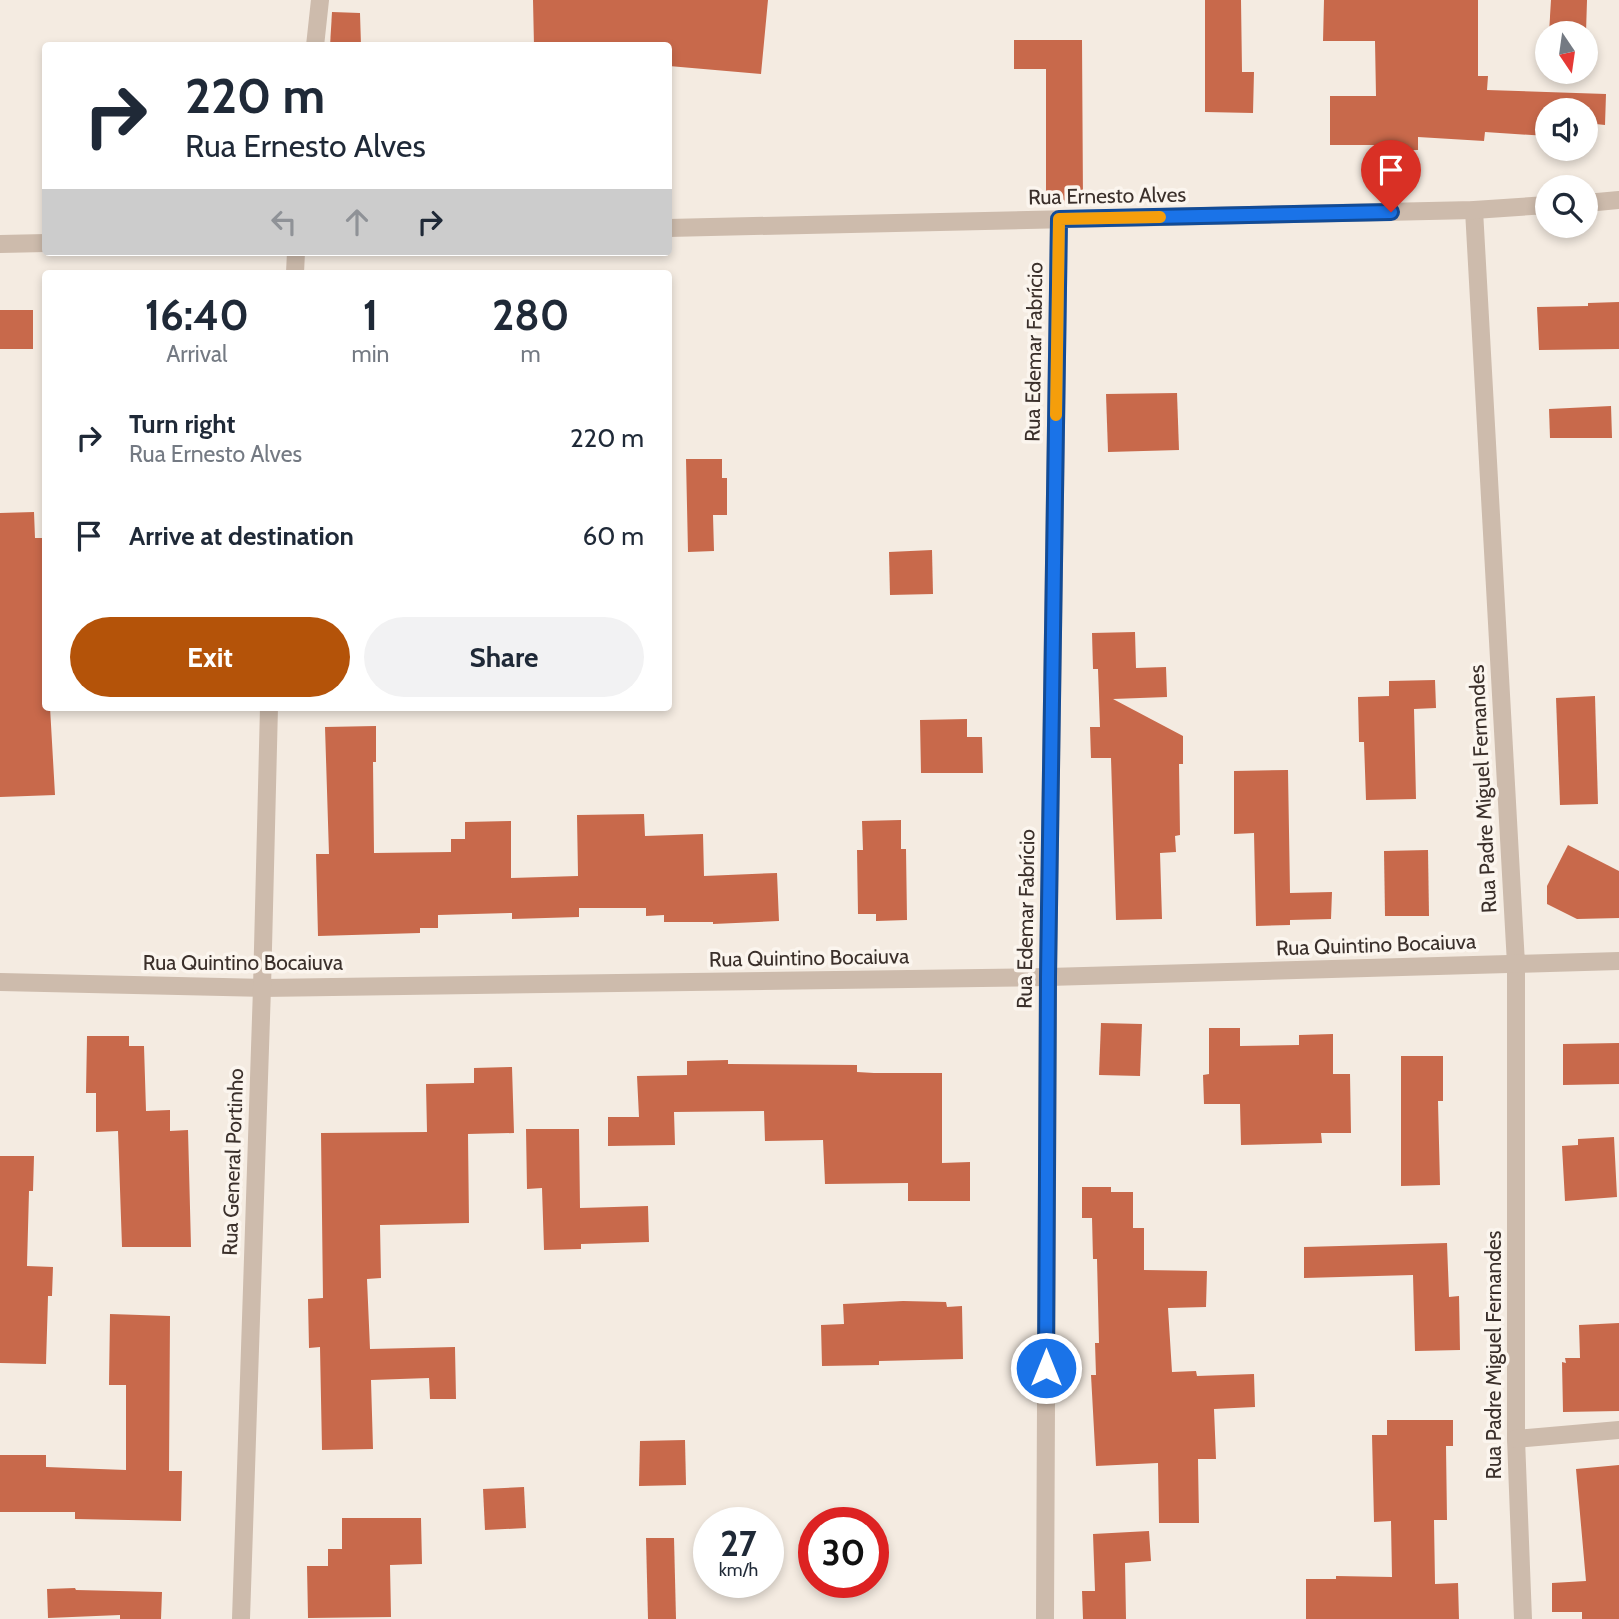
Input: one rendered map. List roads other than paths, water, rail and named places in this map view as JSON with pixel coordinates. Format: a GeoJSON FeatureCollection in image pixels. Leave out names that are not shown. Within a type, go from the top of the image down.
{"type":"FeatureCollection","features":[{"type":"Feature","properties":{"kind":"street"},"geometry":{"type":"LineString","coordinates":[[315,42],[320,0]]}},
{"type":"Feature","properties":{"kind":"street"},"geometry":{"type":"LineString","coordinates":[[1598,201],[1619,200]]}},
{"type":"Feature","properties":{"kind":"street","name":"Rua Ernesto Alves"},"geometry":{"type":"LineString","coordinates":[[672,228],[1474,210],[1535,206]]}},
{"type":"Feature","properties":{"kind":"street","name":"Rua Padre Miguel Fernandes"},"geometry":{"type":"LineString","coordinates":[[1474,210],[1516,964],[1516,1439],[1523,1619]]}},
{"type":"Feature","properties":{"kind":"street","name":"Rua Edemar Fabrício"},"geometry":{"type":"LineString","coordinates":[[1045,1619],[1048,977],[1059,219]]}},
{"type":"Feature","properties":{"kind":"street"},"geometry":{"type":"LineString","coordinates":[[0,244],[42,243]]}},
{"type":"Feature","properties":{"kind":"street","name":"Rua General Portinho"},"geometry":{"type":"LineString","coordinates":[[241,1619],[269,711]]}},
{"type":"Feature","properties":{"kind":"street","name":"Rua Quintino Bocaiuva"},"geometry":{"type":"LineString","coordinates":[[0,982],[262,988],[1048,977],[1619,961]]}},
{"type":"Feature","properties":{"kind":"street"},"geometry":{"type":"LineString","coordinates":[[1516,1439],[1619,1430]]}}]}
